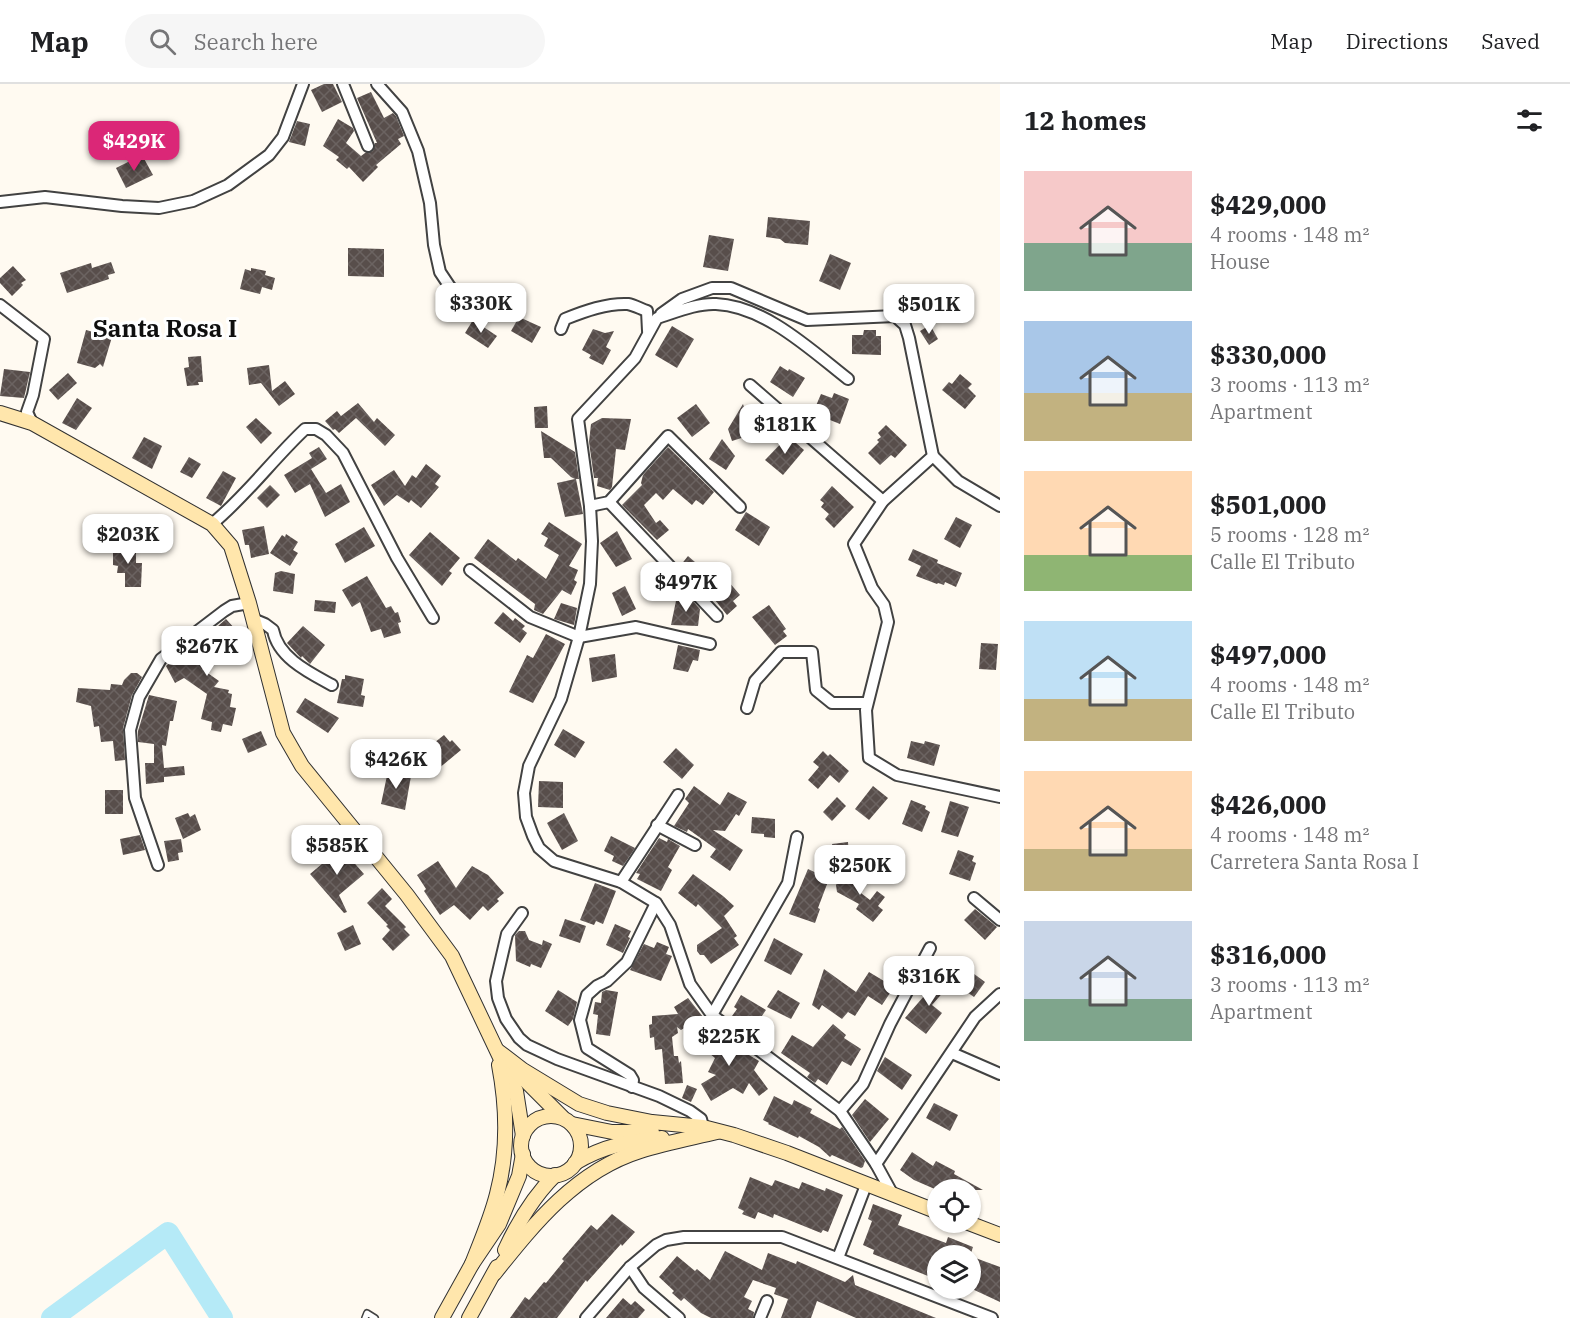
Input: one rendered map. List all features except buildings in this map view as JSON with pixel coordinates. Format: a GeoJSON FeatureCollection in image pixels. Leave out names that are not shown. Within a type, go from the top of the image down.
{"type":"FeatureCollection","features":[{"type":"Feature","properties":{"kind":"street"},"geometry":{"type":"LineString","coordinates":[[0,202],[45,197],[159,208],[193,201],[228,185],[269,155],[283,137],[303,84]]}},
{"type":"Feature","properties":{"kind":"street"},"geometry":{"type":"LineString","coordinates":[[343,84],[368,146]]}},
{"type":"Feature","properties":{"kind":"street"},"geometry":{"type":"LineString","coordinates":[[377,84],[402,112],[418,151],[430,203],[434,245],[440,272],[450,287],[459,294]]}},
{"type":"Feature","properties":{"kind":"street"},"geometry":{"type":"LineString","coordinates":[[893,1195],[876,1164],[840,1111],[712,1015],[690,984],[670,925],[656,903],[621,882],[554,861],[539,848],[532,836],[526,817],[524,793],[529,766],[561,699],[579,638],[590,584],[592,541],[590,506],[578,418],[635,358],[648,331],[665,310],[682,299],[712,288],[731,288],[807,320],[895,316],[905,325],[909,338],[933,456],[957,481],[1000,506]]}},
{"type":"Feature","properties":{"kind":"street"},"geometry":{"type":"LineString","coordinates":[[561,328],[566,319],[582,312],[630,304],[647,311],[648,331]]}},
{"type":"Feature","properties":{"kind":"street"},"geometry":{"type":"LineString","coordinates":[[657,318],[700,306],[717,304],[751,312],[791,334],[848,379]]}},
{"type":"Feature","properties":{"kind":"street"},"geometry":{"type":"LineString","coordinates":[[0,305],[44,339],[33,395],[27,412],[32,423]]}},
{"type":"Feature","properties":{"kind":"street"},"geometry":{"type":"LineString","coordinates":[[750,385],[883,501]]}},
{"type":"Feature","properties":{"kind":"street"},"geometry":{"type":"LineString","coordinates":[[0,413],[32,423],[212,524],[231,546],[249,603],[283,732],[302,766],[407,895],[452,956],[516,1091],[521,1113],[523,1154],[519,1176],[499,1224],[472,1264],[442,1318]]}},
{"type":"Feature","properties":{"kind":"street"},"geometry":{"type":"LineString","coordinates":[[212,524],[236,504],[261,473],[305,429],[315,429],[326,435],[342,453],[397,558],[433,618]]}},
{"type":"Feature","properties":{"kind":"street"},"geometry":{"type":"LineString","coordinates":[[590,506],[609,502],[668,436],[740,507]]}},
{"type":"Feature","properties":{"kind":"street"},"geometry":{"type":"LineString","coordinates":[[933,456],[883,501],[854,544],[872,588],[884,605],[888,622],[866,710],[869,758],[897,775],[1000,797]]}},
{"type":"Feature","properties":{"kind":"street"},"geometry":{"type":"LineString","coordinates":[[609,502],[717,616]]}},
{"type":"Feature","properties":{"kind":"street"},"geometry":{"type":"LineString","coordinates":[[470,570],[530,616],[579,638],[636,627],[710,644]]}},
{"type":"Feature","properties":{"kind":"street"},"geometry":{"type":"LineString","coordinates":[[158,865],[135,798],[130,730],[139,697],[161,658],[232,606],[249,603]]}},
{"type":"Feature","properties":{"kind":"street"},"geometry":{"type":"LineString","coordinates":[[253,619],[273,630],[279,648],[307,671],[332,685]]}},
{"type":"Feature","properties":{"kind":"street"},"geometry":{"type":"LineString","coordinates":[[747,708],[754,681],[781,652],[812,652],[816,690],[832,703],[867,703]]}},
{"type":"Feature","properties":{"kind":"street"},"geometry":{"type":"LineString","coordinates":[[621,882],[678,795]]}},
{"type":"Feature","properties":{"kind":"street"},"geometry":{"type":"LineString","coordinates":[[657,825],[695,845]]}},
{"type":"Feature","properties":{"kind":"street"},"geometry":{"type":"LineString","coordinates":[[712,1015],[788,883],[797,837]]}},
{"type":"Feature","properties":{"kind":"street"},"geometry":{"type":"LineString","coordinates":[[974,898],[1000,920]]}},
{"type":"Feature","properties":{"kind":"street"},"geometry":{"type":"LineString","coordinates":[[632,1087],[633,1080],[630,1076],[587,1048],[580,1020],[586,995],[607,981],[627,962],[656,903]]}},
{"type":"Feature","properties":{"kind":"street"},"geometry":{"type":"LineString","coordinates":[[522,913],[507,934],[496,981],[498,998],[510,1026],[519,1038],[539,1051],[659,1096],[690,1111],[701,1119],[703,1126]]}},
{"type":"Feature","properties":{"kind":"street"},"geometry":{"type":"LineString","coordinates":[[840,1111],[863,1084],[890,1024],[930,948]]}},
{"type":"Feature","properties":{"kind":"street"},"geometry":{"type":"LineString","coordinates":[[876,1164],[975,1017],[1000,994]]}},
{"type":"Feature","properties":{"kind":"street"},"geometry":{"type":"LineString","coordinates":[[496,1050],[579,1134],[581,1146],[575,1163]]}},
{"type":"Feature","properties":{"kind":"street"},"geometry":{"type":"LineString","coordinates":[[496,1050],[523,1070],[579,1104],[607,1113],[652,1122],[703,1126],[717,1132]]}},
{"type":"Feature","properties":{"kind":"street"},"geometry":{"type":"LineString","coordinates":[[472,1264],[489,1221],[502,1171],[505,1114],[496,1050]]}},
{"type":"Feature","properties":{"kind":"street"},"geometry":{"type":"LineString","coordinates":[[952,1053],[1000,1074]]}},
{"type":"Feature","properties":{"kind":"street"},"geometry":{"type":"LineString","coordinates":[[523,1136],[529,1126],[539,1119],[550,1116],[612,1132],[717,1132],[734,1135],[787,1153],[927,1208]]}},
{"type":"Feature","properties":{"kind":"street"},"geometry":{"type":"LineString","coordinates":[[469,1318],[530,1204],[555,1175],[566,1171],[592,1154],[621,1143],[717,1132]]}},
{"type":"Feature","properties":{"kind":"street"},"geometry":{"type":"LineString","coordinates":[[494,1274],[521,1238],[555,1203],[598,1172],[639,1151],[717,1132]]}},
{"type":"Feature","properties":{"kind":"street"},"geometry":{"type":"LineString","coordinates":[[523,1154],[528,1165],[537,1172],[555,1175]]}},
{"type":"Feature","properties":{"kind":"street"},"geometry":{"type":"LineString","coordinates":[[838,1258],[866,1185]]}},
{"type":"Feature","properties":{"kind":"street"},"geometry":{"type":"LineString","coordinates":[[981,1228],[1000,1235]]}},
{"type":"Feature","properties":{"kind":"street"},"geometry":{"type":"LineString","coordinates":[[586,1318],[630,1266],[656,1245],[666,1240],[684,1237],[782,1237],[992,1318]]}},
{"type":"Feature","properties":{"kind":"street"},"geometry":{"type":"LineString","coordinates":[[630,1266],[644,1287],[679,1318]]}},
{"type":"Feature","properties":{"kind":"street"},"geometry":{"type":"LineString","coordinates":[[760,1318],[767,1301]]}},
{"type":"Feature","properties":{"kind":"lane"},"geometry":{"type":"LineString","coordinates":[[365,1318],[367,1313],[375,1318]]}},
{"type":"Feature","properties":{"kind":"waterway"},"geometry":{"type":"LineString","coordinates":[[52,1318],[168,1233],[222,1318]]}},
{"type":"Feature","properties":{"kind":"district","name":"Santa Rosa I"},"geometry":{"type":"Point","coordinates":[165,329]}}]}
